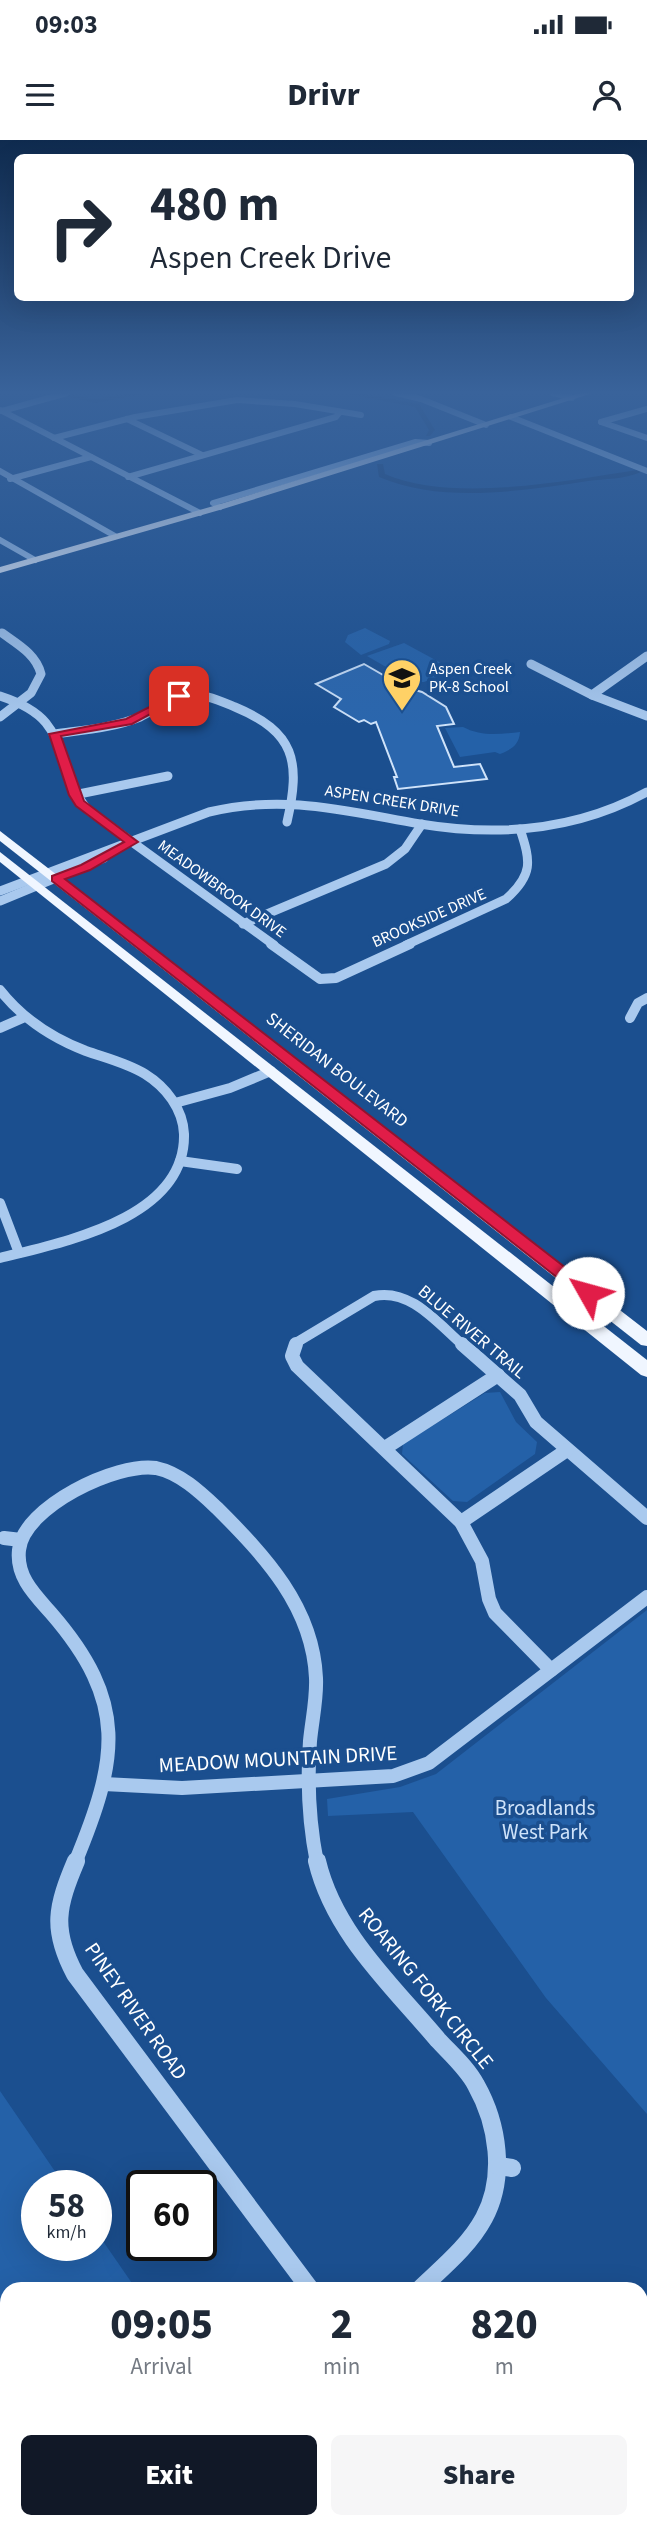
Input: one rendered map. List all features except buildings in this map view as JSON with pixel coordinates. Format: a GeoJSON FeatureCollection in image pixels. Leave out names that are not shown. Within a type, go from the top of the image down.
{"type":"FeatureCollection","features":[{"type":"Feature","properties":{"kind":"main road"},"geometry":{"type":"LineString","coordinates":[[0,570],[231,504]]}},
{"type":"Feature","properties":{"kind":"main road","name":"SHERIDAN BOULEVARD"},"geometry":{"type":"LineString","coordinates":[[0,835],[647,1340]]}},
{"type":"Feature","properties":{"kind":"main road"},"geometry":{"type":"LineString","coordinates":[[0,856],[647,1370]]}},
{"type":"Feature","properties":{"kind":"street"},"geometry":{"type":"LineString","coordinates":[[59,504],[115,536]]}},
{"type":"Feature","properties":{"kind":"street"},"geometry":{"type":"LineString","coordinates":[[184,504],[201,513]]}},
{"type":"Feature","properties":{"kind":"street"},"geometry":{"type":"LineString","coordinates":[[0,540],[34,560]]}},
{"type":"Feature","properties":{"kind":"street"},"geometry":{"type":"LineString","coordinates":[[0,632],[29,651],[41,670],[38,685],[0,717]]}},
{"type":"Feature","properties":{"kind":"street"},"geometry":{"type":"LineString","coordinates":[[592,695],[610,687],[647,656]]}},
{"type":"Feature","properties":{"kind":"street"},"geometry":{"type":"LineString","coordinates":[[531,664],[592,695],[647,716]]}},
{"type":"Feature","properties":{"kind":"street"},"geometry":{"type":"LineString","coordinates":[[0,696],[21,702],[40,712],[55,734],[74,795],[116,789],[168,776]]}},
{"type":"Feature","properties":{"kind":"street"},"geometry":{"type":"LineString","coordinates":[[55,734],[122,723],[152,712],[179,696],[200,696],[247,711],[282,734],[292,751],[295,763],[293,801],[287,822]]}},
{"type":"Feature","properties":{"kind":"street","name":"ASPEN CREEK DRIVE"},"geometry":{"type":"LineString","coordinates":[[0,891],[34,882],[224,807],[255,802],[293,801],[462,829],[520,829],[592,817],[647,792]]}},
{"type":"Feature","properties":{"kind":"street","name":"MEADOWBROOK DRIVE"},"geometry":{"type":"LineString","coordinates":[[74,795],[88,810],[314,976],[330,979]]}},
{"type":"Feature","properties":{"kind":"street"},"geometry":{"type":"LineString","coordinates":[[243,924],[386,864],[405,849],[422,824]]}},
{"type":"Feature","properties":{"kind":"street","name":"BROOKSIDE DRIVE"},"geometry":{"type":"LineString","coordinates":[[330,979],[506,899],[517,891],[528,871],[529,852],[520,829]]}},
{"type":"Feature","properties":{"kind":"street","name":"ASPEN CREEK DRIVE"},"geometry":{"type":"LineString","coordinates":[[0,901],[34,882]]}},
{"type":"Feature","properties":{"kind":"street"},"geometry":{"type":"LineString","coordinates":[[330,979],[332,993]]}},
{"type":"Feature","properties":{"kind":"street"},"geometry":{"type":"LineString","coordinates":[[0,990],[25,1017],[62,1040],[143,1073],[157,1082],[175,1103],[185,1129],[180,1161],[158,1194],[130,1215],[88,1235],[0,1258]]}},
{"type":"Feature","properties":{"kind":"street"},"geometry":{"type":"LineString","coordinates":[[630,1018],[638,1003],[647,998]]}},
{"type":"Feature","properties":{"kind":"street"},"geometry":{"type":"LineString","coordinates":[[0,1028],[25,1017]]}},
{"type":"Feature","properties":{"kind":"street"},"geometry":{"type":"LineString","coordinates":[[175,1103],[230,1088],[271,1071]]}},
{"type":"Feature","properties":{"kind":"street"},"geometry":{"type":"LineString","coordinates":[[180,1161],[237,1169]]}},
{"type":"Feature","properties":{"kind":"street"},"geometry":{"type":"LineString","coordinates":[[0,1203],[19,1253]]}},
{"type":"Feature","properties":{"kind":"street","name":"BLUE RIVER TRAIL"},"geometry":{"type":"LineString","coordinates":[[551,1670],[495,1613],[489,1599],[482,1561],[461,1522],[385,1448],[286,1360],[294,1347],[299,1341],[381,1290],[406,1297],[520,1395],[536,1422],[647,1518]]}},
{"type":"Feature","properties":{"kind":"street"},"geometry":{"type":"LineString","coordinates":[[385,1448],[498,1375]]}},
{"type":"Feature","properties":{"kind":"street"},"geometry":{"type":"LineString","coordinates":[[461,1522],[567,1450]]}},
{"type":"Feature","properties":{"kind":"street","name":"ROARING FORK CIRCLE"},"geometry":{"type":"LineString","coordinates":[[13,1539],[46,1508],[135,1461],[163,1469],[190,1482],[268,1563],[285,1584],[298,1607],[308,1632],[314,1659],[316,1690],[310,1742],[310,1781],[314,1849],[321,1880],[334,1909],[363,1952],[475,2082],[488,2106],[505,2166],[488,2211],[475,2233],[427,2282]]}},
{"type":"Feature","properties":{"kind":"street","name":"PINEY RIVER ROAD"},"geometry":{"type":"LineString","coordinates":[[13,1539],[19,1569],[25,1582],[84,1655],[104,1698],[109,1725],[109,1754],[104,1784],[61,1897],[59,1937],[65,1957],[305,2282]]}},
{"type":"Feature","properties":{"kind":"street","name":"MEADOW MOUNTAIN DRIVE"},"geometry":{"type":"LineString","coordinates":[[104,1784],[182,1788],[393,1776],[413,1771],[429,1763],[647,1597]]}},
{"type":"Feature","properties":{"kind":"green space"},"geometry":{"type":"Polygon","coordinates":[[[365,628],[390,641],[389,644],[361,655],[345,642],[348,635],[365,628]]]}},
{"type":"Feature","properties":{"kind":"green space"},"geometry":{"type":"Polygon","coordinates":[[[404,643],[454,670],[424,682],[412,682],[367,656],[404,643]]]}},
{"type":"Feature","properties":{"kind":"green space"},"geometry":{"type":"Polygon","coordinates":[[[463,727],[484,734],[520,732],[514,746],[500,754],[495,752],[460,757],[445,728],[463,727]]]}},
{"type":"Feature","properties":{"kind":"green space"},"geometry":{"type":"Polygon","coordinates":[[[500,1392],[516,1422],[537,1442],[535,1454],[467,1502],[453,1501],[402,1454],[403,1444],[485,1393],[500,1392]]]}},
{"type":"Feature","properties":{"kind":"green space","name":"Broadlands West Park"},"geometry":{"type":"Polygon","coordinates":[[[647,1610],[647,2114],[546,1998],[413,1812],[328,1816],[327,1799],[400,1787],[436,1774],[647,1610]]]}},
{"type":"Feature","properties":{"kind":"green space"},"geometry":{"type":"Polygon","coordinates":[[[0,2091],[54,2170],[21,2170],[21,2261],[112,2261],[112,2254],[131,2282],[0,2282],[0,2091]]]}},
{"type":"Feature","properties":{"kind":"place","name":"Aspen Creek PK-8 School"},"geometry":{"type":"Point","coordinates":[402,712]}},
{"type":"Feature","properties":{"kind":"route"},"geometry":{"type":"LineString","coordinates":[[179,696],[152,712],[129,721],[102,728],[55,734],[74,795],[88,810],[132,842],[101,860],[56,878],[588,1293]]}}]}
